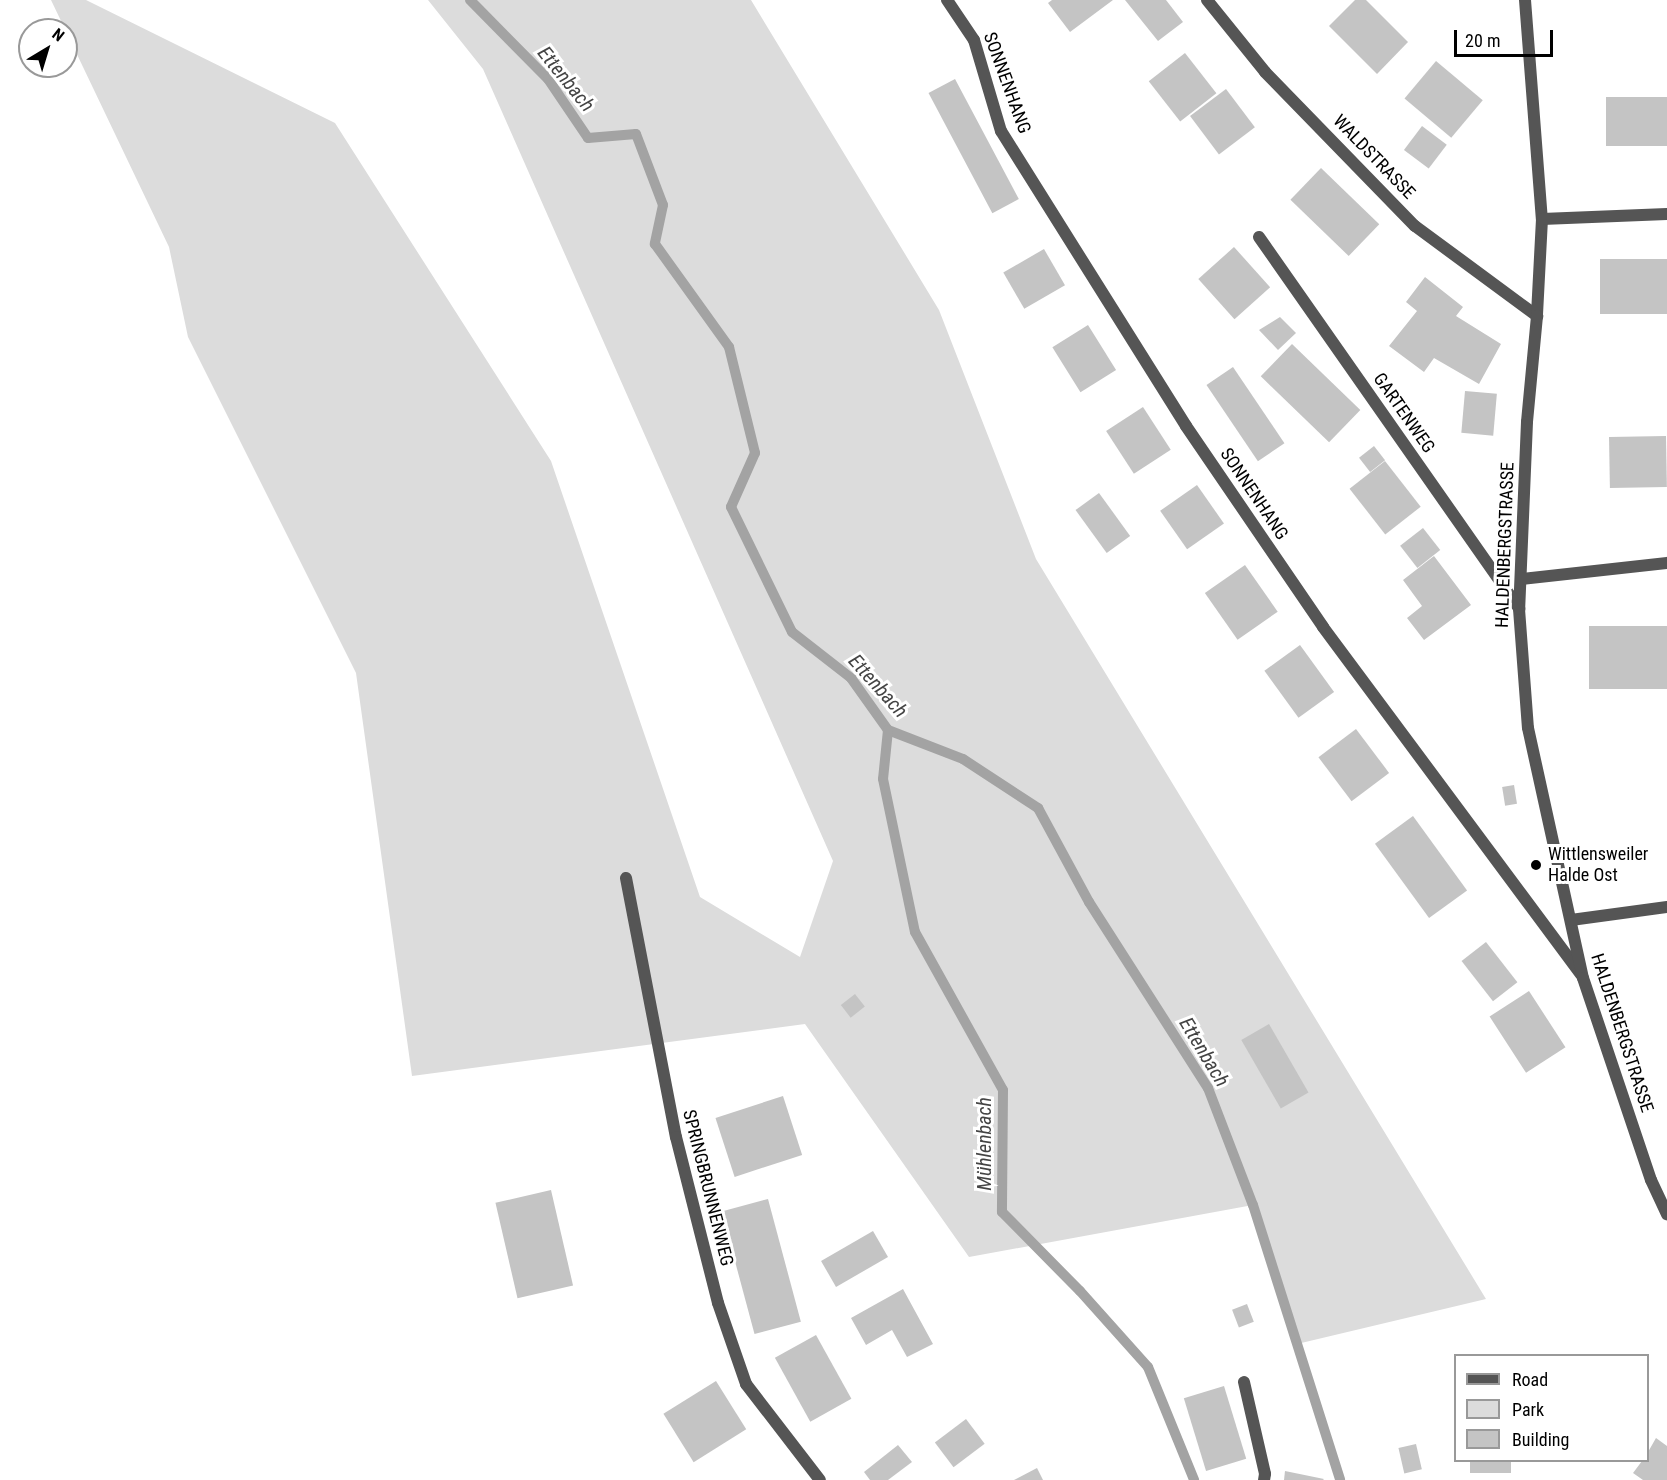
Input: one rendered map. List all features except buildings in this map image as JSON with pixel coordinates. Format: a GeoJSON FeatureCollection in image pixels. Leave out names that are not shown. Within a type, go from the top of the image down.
{"type":"FeatureCollection","features":[{"type":"Feature","properties":{"kind":"street","name":"SONNENHANG"},"geometry":{"type":"LineString","coordinates":[[947,0],[974,40],[1001,131],[1186,426],[1323,627],[1583,978]]}},
{"type":"Feature","properties":{"kind":"street","name":"WALDSTRASSE"},"geometry":{"type":"LineString","coordinates":[[1207,0],[1265,72],[1415,226],[1537,316]]}},
{"type":"Feature","properties":{"kind":"street","name":"HALDENBERGSTRASSE"},"geometry":{"type":"LineString","coordinates":[[1525,0],[1542,219],[1537,316],[1527,422],[1519,609],[1527,728],[1583,978],[1651,1180],[1667,1215]]}},
{"type":"Feature","properties":{"kind":"street"},"geometry":{"type":"LineString","coordinates":[[1542,219],[1667,214]]}},
{"type":"Feature","properties":{"kind":"street","name":"GARTENWEG"},"geometry":{"type":"LineString","coordinates":[[1260,237],[1519,609]]}},
{"type":"Feature","properties":{"kind":"street"},"geometry":{"type":"LineString","coordinates":[[1521,579],[1667,563]]}},
{"type":"Feature","properties":{"kind":"street","name":"SPRINGBRUNNENWEG"},"geometry":{"type":"LineString","coordinates":[[626,878],[676,1137],[718,1303],[746,1384],[820,1480]]}},
{"type":"Feature","properties":{"kind":"street"},"geometry":{"type":"LineString","coordinates":[[1571,920],[1667,907]]}},
{"type":"Feature","properties":{"kind":"street"},"geometry":{"type":"LineString","coordinates":[[1244,1382],[1265,1474],[1264,1480]]}},
{"type":"Feature","properties":{"kind":"green space"},"geometry":{"type":"Polygon","coordinates":[[[51,0],[86,0],[335,123],[551,461],[700,897],[800,957],[833,861],[483,69],[428,0],[751,0],[939,310],[1036,559],[1486,1299],[1297,1344],[1253,1205],[969,1257],[805,1024],[412,1076],[356,673],[188,337],[169,247],[78,57],[78,18],[60,18],[51,0]]]}},
{"type":"Feature","properties":{"kind":"waterway","name":"Ettenbach"},"geometry":{"type":"LineString","coordinates":[[470,0],[548,79],[588,138],[636,134],[663,205],[655,244],[729,347],[755,453],[731,507],[792,632],[851,678],[888,730],[963,759],[1038,808],[1089,902],[1208,1088],[1253,1205],[1340,1480]]}},
{"type":"Feature","properties":{"kind":"waterway","name":"Mühlenbach"},"geometry":{"type":"LineString","coordinates":[[888,730],[883,779],[915,932],[1003,1090],[1002,1212],[1080,1291],[1148,1367],[1194,1480]]}},
{"type":"Feature","properties":{"kind":"place","name":"Wittlensweiler Halde Ost"},"geometry":{"type":"Point","coordinates":[1536,865]}}]}
